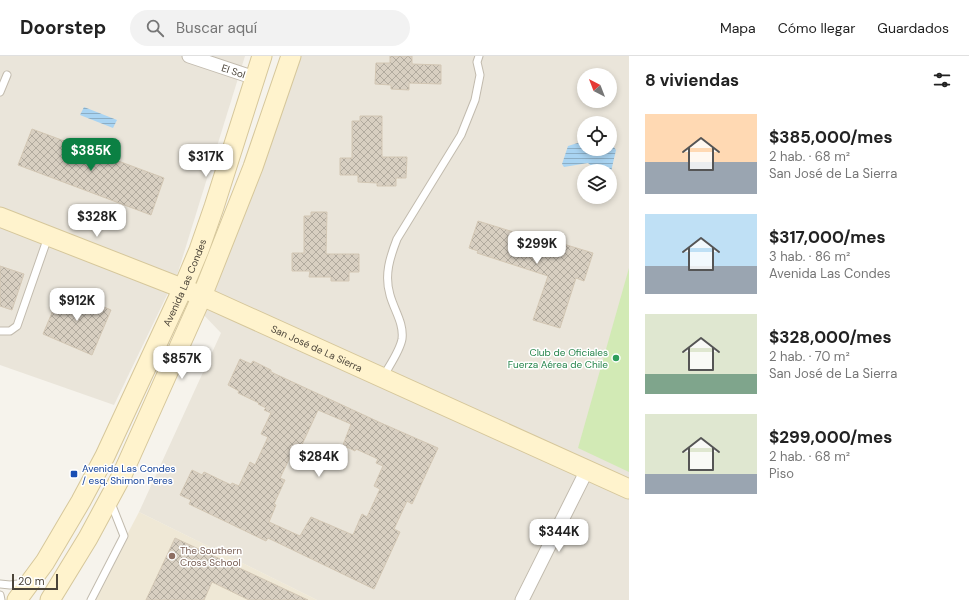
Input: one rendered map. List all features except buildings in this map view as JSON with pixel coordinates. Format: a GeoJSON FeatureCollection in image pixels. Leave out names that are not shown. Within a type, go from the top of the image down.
{"type":"FeatureCollection","features":[{"type":"Feature","properties":{"kind":"main road","name":"Avenida Las Condes"},"geometry":{"type":"LineString","coordinates":[[17,600],[61,536],[101,462],[182,288],[199,250],[214,207],[262,56]]}},
{"type":"Feature","properties":{"kind":"main road"},"geometry":{"type":"LineString","coordinates":[[50,600],[73,565],[110,500],[202,296],[253,167],[291,56]]}},
{"type":"Feature","properties":{"kind":"main road","name":"San José de La Sierra"},"geometry":{"type":"LineString","coordinates":[[0,217],[202,296],[629,490]]}},
{"type":"Feature","properties":{"kind":"street","name":"El Sol"},"geometry":{"type":"LineString","coordinates":[[189,56],[255,78]]}},
{"type":"Feature","properties":{"kind":"street"},"geometry":{"type":"LineString","coordinates":[[522,600],[587,470]]}},
{"type":"Feature","properties":{"kind":"lane"},"geometry":{"type":"LineString","coordinates":[[383,378],[402,341],[402,332],[390,294],[387,276],[390,257],[397,239],[461,135],[475,100],[480,75],[478,59],[470,56]]}},
{"type":"Feature","properties":{"kind":"lane"},"geometry":{"type":"LineString","coordinates":[[0,92],[7,75]]}},
{"type":"Feature","properties":{"kind":"lane"},"geometry":{"type":"LineString","coordinates":[[0,331],[10,331],[17,326],[48,236]]}},
{"type":"Feature","properties":{"kind":"lane"},"geometry":{"type":"LineString","coordinates":[[91,600],[124,536],[110,500]]}},
{"type":"Feature","properties":{"kind":"lane"},"geometry":{"type":"LineString","coordinates":[[0,584],[10,585],[30,582]]}},
{"type":"Feature","properties":{"kind":"lane"},"geometry":{"type":"LineString","coordinates":[[0,595],[1,600]]}},
{"type":"Feature","properties":{"kind":"shaded area"},"geometry":{"type":"Polygon","coordinates":[[[0,56],[245,56],[178,272],[114,405],[0,365],[0,56]]]}},
{"type":"Feature","properties":{"kind":"shaded area"},"geometry":{"type":"Polygon","coordinates":[[[298,56],[629,56],[629,600],[317,600],[139,512],[221,333],[200,311],[298,56]]]}},
{"type":"Feature","properties":{"kind":"shaded area","name":"The Southern Cross School"},"geometry":{"type":"Polygon","coordinates":[[[139,512],[317,600],[93,600],[139,512]]]}},
{"type":"Feature","properties":{"kind":"green space","name":"Club de Oficiales Fuerza Aérea de Chile"},"geometry":{"type":"Polygon","coordinates":[[[629,268],[629,472],[578,448],[629,268]]]}},
{"type":"Feature","properties":{"kind":"water"},"geometry":{"type":"Polygon","coordinates":[[[84,107],[117,120],[113,128],[80,115],[84,107]]]}},
{"type":"Feature","properties":{"kind":"water"},"geometry":{"type":"Polygon","coordinates":[[[577,143],[577,156],[615,156],[613,164],[588,163],[564,167],[562,164],[568,146],[577,143]]]}},
{"type":"Feature","properties":{"kind":"place","name":"Club de Oficiales Fuerza Aérea de Chile"},"geometry":{"type":"Point","coordinates":[616,358]}},
{"type":"Feature","properties":{"kind":"place","name":"Avenida Las Condes / esq. Shimon Peres"},"geometry":{"type":"Point","coordinates":[74,474]}},
{"type":"Feature","properties":{"kind":"place","name":"The Southern Cross School"},"geometry":{"type":"Point","coordinates":[172,556]}}]}
